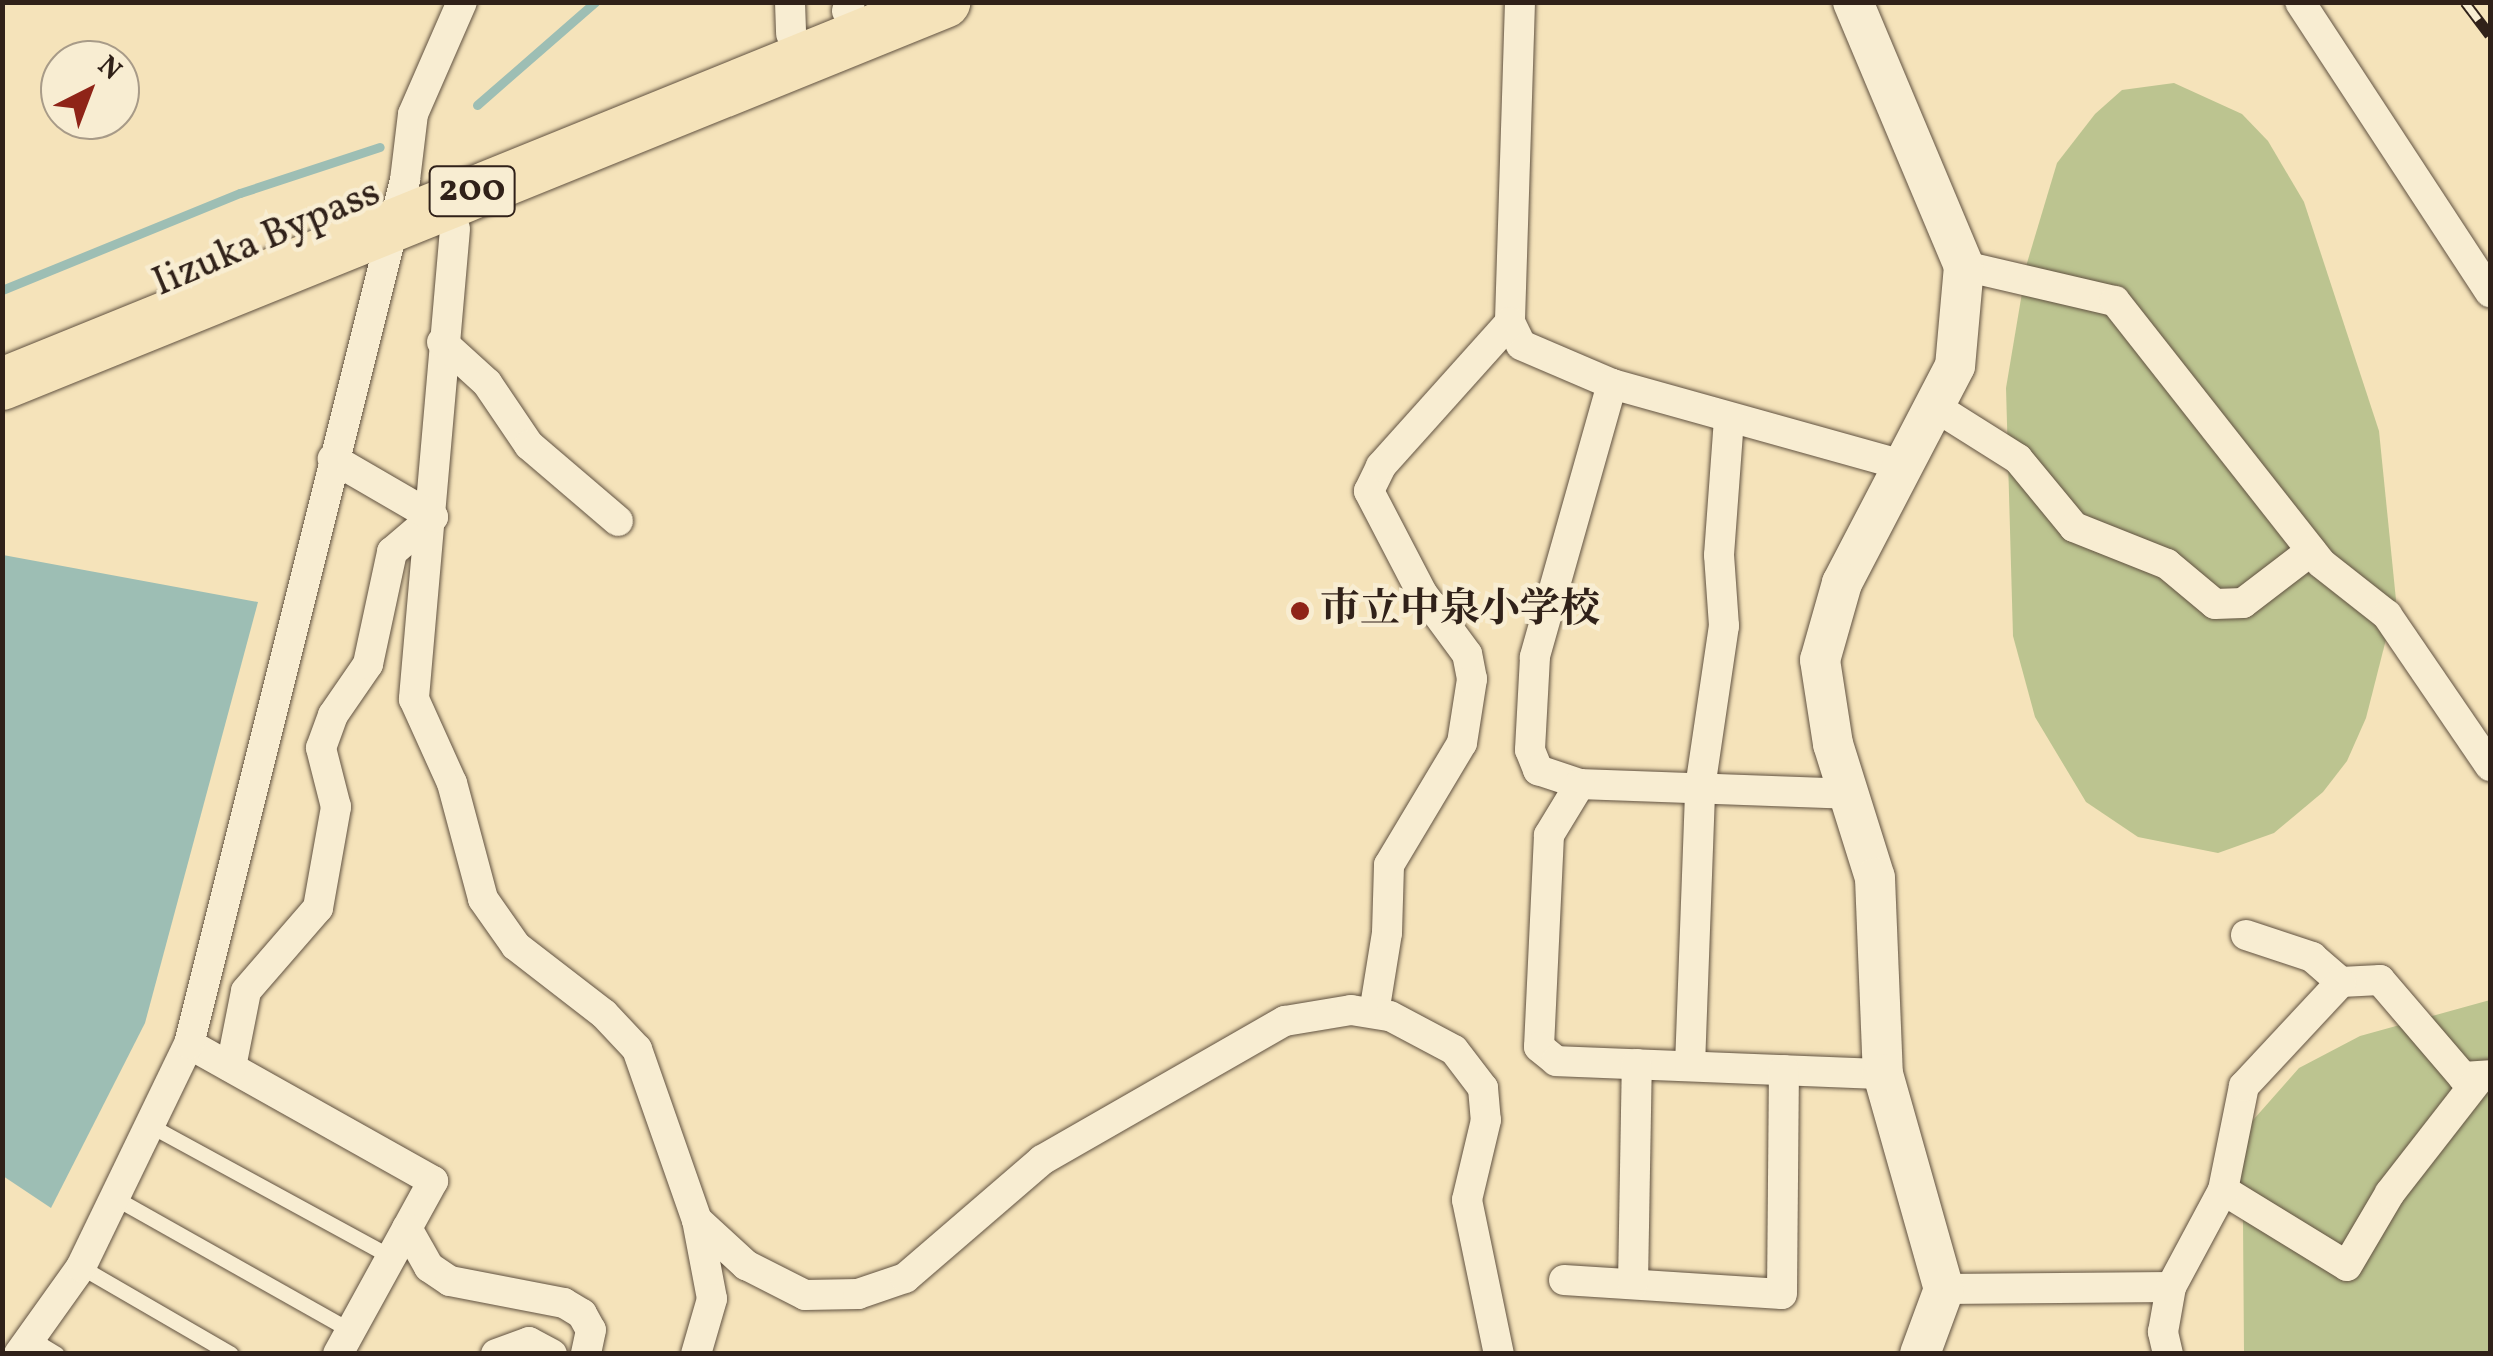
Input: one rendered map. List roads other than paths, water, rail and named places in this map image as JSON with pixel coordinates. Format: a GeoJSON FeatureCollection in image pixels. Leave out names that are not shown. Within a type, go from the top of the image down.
{"type":"FeatureCollection","features":[{"type":"Feature","properties":{"kind":"highway","name":"200"},"geometry":{"type":"LineString","coordinates":[[2,384],[398,202],[944,2]]}},
{"type":"Feature","properties":{"kind":"highway","name":"Iizuka Bypass"},"geometry":{"type":"LineString","coordinates":[[2,351],[398,202],[791,18],[855,5]]}},
{"type":"Feature","properties":{"kind":"street"},"geometry":{"type":"LineString","coordinates":[[24,1346],[81,1267],[190,1044],[398,202],[412,114],[462,2]]}},
{"type":"Feature","properties":{"kind":"street"},"geometry":{"type":"LineString","coordinates":[[1520,2],[1510,322],[1520,345],[1612,384],[1906,466]]}},
{"type":"Feature","properties":{"kind":"street"},"geometry":{"type":"LineString","coordinates":[[1853,2],[1964,266],[1955,366],[1842,582],[1820,660],[1833,744],[1853,794],[1876,878],[1883,1074],[1944,1289],[1920,1354]]}},
{"type":"Feature","properties":{"kind":"street"},"geometry":{"type":"LineString","coordinates":[[2300,2],[2490,292]]}},
{"type":"Feature","properties":{"kind":"street"},"geometry":{"type":"LineString","coordinates":[[455,228],[442,342],[433,517],[414,699],[452,783],[484,899],[516,946],[604,1014],[637,1049],[697,1220],[712,1298],[696,1354]]}},
{"type":"Feature","properties":{"kind":"street"},"geometry":{"type":"LineString","coordinates":[[1964,266],[2115,301],[2311,551],[2387,616],[2490,766]]}},
{"type":"Feature","properties":{"kind":"street"},"geometry":{"type":"LineString","coordinates":[[1374,1013],[1387,933],[1389,864],[1462,743],[1472,679],[1468,654],[1422,593],[1369,492],[1381,466],[1510,322]]}},
{"type":"Feature","properties":{"kind":"street"},"geometry":{"type":"LineString","coordinates":[[442,342],[487,383],[529,445],[618,521]]}},
{"type":"Feature","properties":{"kind":"street"},"geometry":{"type":"LineString","coordinates":[[1612,384],[1535,657],[1530,750],[1538,770],[1580,784],[1853,794]]}},
{"type":"Feature","properties":{"kind":"street"},"geometry":{"type":"LineString","coordinates":[[1934,406],[2018,459],[2074,527],[2167,564],[2215,604],[2244,603],[2311,551]]}},
{"type":"Feature","properties":{"kind":"street"},"geometry":{"type":"LineString","coordinates":[[1690,1066],[1700,788],[1724,626],[1719,555],[1729,418]]}},
{"type":"Feature","properties":{"kind":"street"},"geometry":{"type":"LineString","coordinates":[[333,459],[433,517]]}},
{"type":"Feature","properties":{"kind":"street"},"geometry":{"type":"LineString","coordinates":[[230,1067],[246,991],[318,908],[336,808],[321,748],[333,715],[368,664],[392,552],[433,517]]}},
{"type":"Feature","properties":{"kind":"street"},"geometry":{"type":"LineString","coordinates":[[1580,784],[1549,835],[1539,1047],[1556,1061],[1883,1074]]}},
{"type":"Feature","properties":{"kind":"street"},"geometry":{"type":"LineString","coordinates":[[2246,935],[2312,957],[2340,982]]}},
{"type":"Feature","properties":{"kind":"street"},"geometry":{"type":"LineString","coordinates":[[2168,1354],[2162,1332],[2171,1287],[2223,1190],[2244,1086],[2340,982],[2380,980],[2464,1077],[2484,1078]]}},
{"type":"Feature","properties":{"kind":"street"},"geometry":{"type":"LineString","coordinates":[[697,1220],[746,1265],[805,1296],[858,1294],[905,1278],[1042,1160],[1286,1021],[1374,1013],[1454,1050],[1483,1088],[1486,1120],[1467,1200],[1499,1354]]}},
{"type":"Feature","properties":{"kind":"street"},"geometry":{"type":"LineString","coordinates":[[190,1044],[433,1181],[344,1342]]}},
{"type":"Feature","properties":{"kind":"street"},"geometry":{"type":"LineString","coordinates":[[1632,1284],[1637,1064]]}},
{"type":"Feature","properties":{"kind":"street"},"geometry":{"type":"LineString","coordinates":[[1564,1280],[1782,1294],[1784,1070]]}},
{"type":"Feature","properties":{"kind":"street"},"geometry":{"type":"LineString","coordinates":[[2223,1190],[2346,1266],[2390,1193],[2484,1078]]}},
{"type":"Feature","properties":{"kind":"street"},"geometry":{"type":"LineString","coordinates":[[407,1228],[429,1267],[450,1281],[564,1303],[582,1314],[591,1330],[586,1354]]}},
{"type":"Feature","properties":{"kind":"street"},"geometry":{"type":"LineString","coordinates":[[1944,1289],[2171,1287]]}},
{"type":"Feature","properties":{"kind":"street"},"geometry":{"type":"LineString","coordinates":[[496,1354],[529,1342],[552,1354]]}},
{"type":"Feature","properties":{"kind":"lane"},"geometry":{"type":"LineString","coordinates":[[152,1127],[391,1258]]}},
{"type":"Feature","properties":{"kind":"lane"},"geometry":{"type":"LineString","coordinates":[[117,1199],[344,1342]]}},
{"type":"Feature","properties":{"kind":"lane"},"geometry":{"type":"LineString","coordinates":[[81,1267],[231,1354]]}},
{"type":"Feature","properties":{"kind":"lane"},"geometry":{"type":"LineString","coordinates":[[24,1346],[57,1354]]}},
{"type":"Feature","properties":{"kind":"water"},"geometry":{"type":"Polygon","coordinates":[[[3,555],[258,602],[145,1023],[51,1208],[3,1176],[3,555]]]}},
{"type":"Feature","properties":{"kind":"waterway"},"geometry":{"type":"LineString","coordinates":[[477,105],[595,2]]}},
{"type":"Feature","properties":{"kind":"waterway"},"geometry":{"type":"LineString","coordinates":[[2,290],[240,193],[380,147]]}},
{"type":"Feature","properties":{"kind":"railway"},"geometry":{"type":"LineString","coordinates":[[2465,2],[2490,35]]}},
{"type":"Feature","properties":{"kind":"place","name":"市立中泉小学校"},"geometry":{"type":"Point","coordinates":[1300,611]}}]}
